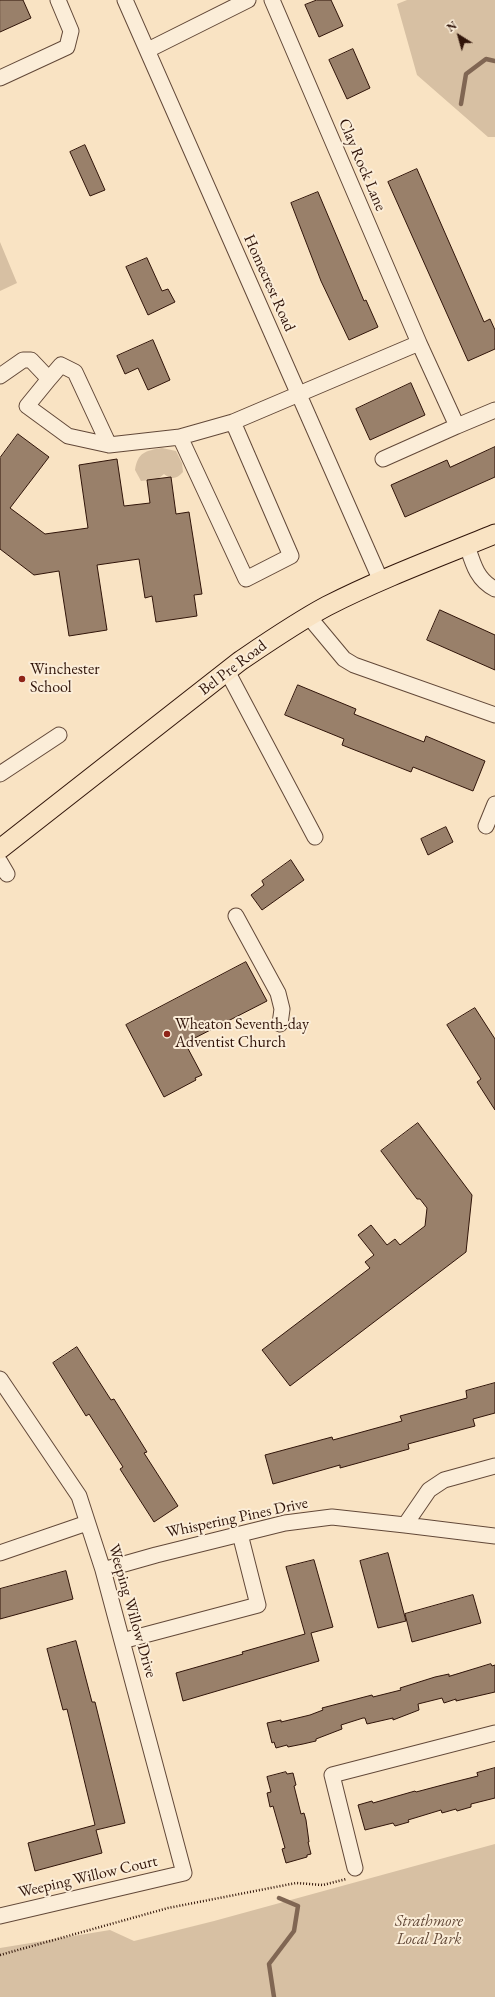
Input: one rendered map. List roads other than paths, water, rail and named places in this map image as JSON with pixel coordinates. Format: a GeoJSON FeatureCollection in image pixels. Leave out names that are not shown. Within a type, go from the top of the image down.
{"type":"FeatureCollection","features":[{"type":"Feature","properties":{"kind":"main road","name":"Bel Pre Road"},"geometry":{"type":"LineString","coordinates":[[0,849],[227,671],[281,633],[309,617],[381,581],[495,534]]}},
{"type":"Feature","properties":{"kind":"street"},"geometry":{"type":"LineString","coordinates":[[0,78],[67,47],[71,32],[58,0]]}},
{"type":"Feature","properties":{"kind":"street","name":"Homecrest Road"},"geometry":{"type":"LineString","coordinates":[[125,0],[381,581]]}},
{"type":"Feature","properties":{"kind":"street"},"geometry":{"type":"LineString","coordinates":[[148,50],[248,0]]}},
{"type":"Feature","properties":{"kind":"street","name":"Clay Rock Lane"},"geometry":{"type":"LineString","coordinates":[[272,0],[419,343],[457,426]]}},
{"type":"Feature","properties":{"kind":"street"},"geometry":{"type":"LineString","coordinates":[[109,445],[75,372],[61,365],[27,406],[68,436],[109,445],[180,437],[233,422],[419,343]]}},
{"type":"Feature","properties":{"kind":"street"},"geometry":{"type":"LineString","coordinates":[[0,376],[23,360],[31,360],[49,379]]}},
{"type":"Feature","properties":{"kind":"street"},"geometry":{"type":"LineString","coordinates":[[383,459],[495,410]]}},
{"type":"Feature","properties":{"kind":"street"},"geometry":{"type":"LineString","coordinates":[[180,437],[246,580],[291,556],[233,422]]}},
{"type":"Feature","properties":{"kind":"street"},"geometry":{"type":"LineString","coordinates":[[467,545],[477,574],[486,584],[495,589]]}},
{"type":"Feature","properties":{"kind":"street"},"geometry":{"type":"LineString","coordinates":[[309,617],[344,659],[354,665],[495,715]]}},
{"type":"Feature","properties":{"kind":"street"},"geometry":{"type":"LineString","coordinates":[[227,671],[315,836]]}},
{"type":"Feature","properties":{"kind":"street"},"geometry":{"type":"LineString","coordinates":[[0,774],[60,735]]}},
{"type":"Feature","properties":{"kind":"street"},"geometry":{"type":"LineString","coordinates":[[486,826],[495,804]]}},
{"type":"Feature","properties":{"kind":"street"},"geometry":{"type":"LineString","coordinates":[[236,916],[278,993],[282,1009],[280,1024]]}},
{"type":"Feature","properties":{"kind":"street","name":"Weeping Willow Drive"},"geometry":{"type":"LineString","coordinates":[[0,1379],[79,1496],[103,1570],[184,1873]]}},
{"type":"Feature","properties":{"kind":"street"},"geometry":{"type":"LineString","coordinates":[[405,1525],[429,1490],[444,1480],[495,1466]]}},
{"type":"Feature","properties":{"kind":"street","name":"Whispering Pines Drive"},"geometry":{"type":"LineString","coordinates":[[103,1570],[285,1523],[332,1517],[495,1536]]}},
{"type":"Feature","properties":{"kind":"street"},"geometry":{"type":"LineString","coordinates":[[0,1553],[87,1523]]}},
{"type":"Feature","properties":{"kind":"street"},"geometry":{"type":"LineString","coordinates":[[122,1641],[258,1605],[240,1534]]}},
{"type":"Feature","properties":{"kind":"street"},"geometry":{"type":"LineString","coordinates":[[355,1868],[332,1775],[495,1733]]}},
{"type":"Feature","properties":{"kind":"street","name":"Weeping Willow Court"},"geometry":{"type":"LineString","coordinates":[[0,1916],[184,1873]]}},
{"type":"Feature","properties":{"kind":"waterway"},"geometry":{"type":"LineString","coordinates":[[461,104],[466,74],[486,59],[495,61]]}},
{"type":"Feature","properties":{"kind":"waterway"},"geometry":{"type":"LineString","coordinates":[[274,1997],[269,1964],[294,1931],[298,1906],[279,1898]]}},
{"type":"Feature","properties":{"kind":"place","name":"Winchester School"},"geometry":{"type":"Point","coordinates":[22,679]}},
{"type":"Feature","properties":{"kind":"place","name":"Wheaton Seventh-day Adventist Church"},"geometry":{"type":"Point","coordinates":[167,1034]}},
{"type":"Feature","properties":{"kind":"park label","name":"Strathmore Local Park"},"geometry":{"type":"Point","coordinates":[429,1931]}}]}
